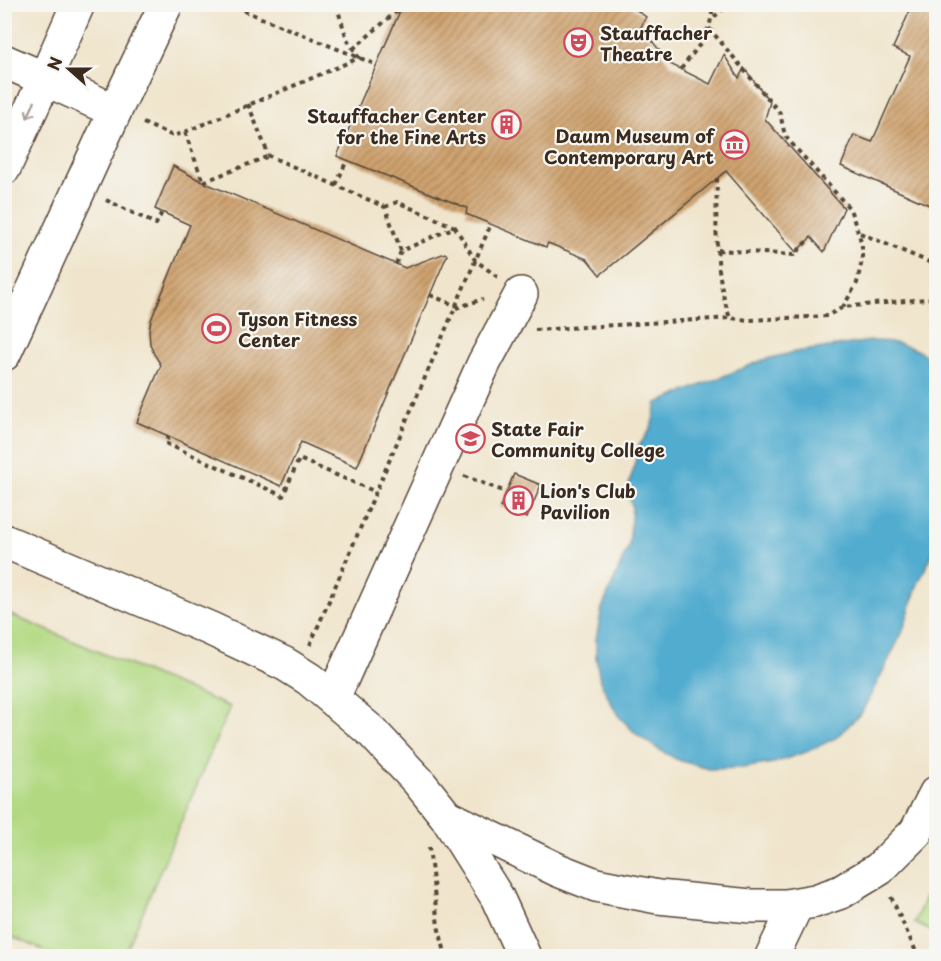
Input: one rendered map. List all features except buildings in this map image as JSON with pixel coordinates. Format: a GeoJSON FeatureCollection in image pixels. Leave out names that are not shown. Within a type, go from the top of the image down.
{"type":"FeatureCollection","features":[{"type":"Feature","properties":{"kind":"lane"},"geometry":{"type":"LineString","coordinates":[[4,168],[78,4]]}},
{"type":"Feature","properties":{"kind":"lane"},"geometry":{"type":"LineString","coordinates":[[4,354],[166,4]]}},
{"type":"Feature","properties":{"kind":"lane"},"geometry":{"type":"LineString","coordinates":[[4,61],[115,111]]}},
{"type":"Feature","properties":{"kind":"lane"},"geometry":{"type":"LineString","coordinates":[[333,698],[484,363],[522,294]]}},
{"type":"Feature","properties":{"kind":"lane"},"geometry":{"type":"LineString","coordinates":[[4,540],[211,629],[298,672],[333,698],[372,732],[418,781],[437,826],[497,897],[524,957]]}},
{"type":"Feature","properties":{"kind":"lane"},"geometry":{"type":"LineString","coordinates":[[437,826],[596,885],[658,897],[740,905],[786,906],[841,892],[879,869],[915,832],[936,793]]}},
{"type":"Feature","properties":{"kind":"lane"},"geometry":{"type":"LineString","coordinates":[[772,957],[797,904]]}},
{"type":"Feature","properties":{"kind":"path"},"geometry":{"type":"LineString","coordinates":[[228,4],[376,65]]}},
{"type":"Feature","properties":{"kind":"path"},"geometry":{"type":"LineString","coordinates":[[336,4],[347,39],[359,58]]}},
{"type":"Feature","properties":{"kind":"path"},"geometry":{"type":"LineString","coordinates":[[353,49],[405,4]]}},
{"type":"Feature","properties":{"kind":"path"},"geometry":{"type":"LineString","coordinates":[[681,69],[705,37],[713,17],[712,4]]}},
{"type":"Feature","properties":{"kind":"path"},"geometry":{"type":"LineString","coordinates":[[713,17],[729,4]]}},
{"type":"Feature","properties":{"kind":"path"},"geometry":{"type":"LineString","coordinates":[[709,28],[780,113],[785,136],[850,209],[862,244],[862,260],[857,283],[843,307]]}},
{"type":"Feature","properties":{"kind":"path"},"geometry":{"type":"LineString","coordinates":[[115,111],[173,136],[359,58]]}},
{"type":"Feature","properties":{"kind":"path"},"geometry":{"type":"LineString","coordinates":[[248,104],[269,156],[385,207],[401,251],[396,264]]}},
{"type":"Feature","properties":{"kind":"path"},"geometry":{"type":"LineString","coordinates":[[185,132],[203,182],[269,156]]}},
{"type":"Feature","properties":{"kind":"path"},"geometry":{"type":"LineString","coordinates":[[336,185],[347,160]]}},
{"type":"Feature","properties":{"kind":"path"},"geometry":{"type":"LineString","coordinates":[[717,178],[718,250],[724,300],[730,318]]}},
{"type":"Feature","properties":{"kind":"path"},"geometry":{"type":"LineString","coordinates":[[81,188],[156,224],[162,212]]}},
{"type":"Feature","properties":{"kind":"path"},"geometry":{"type":"LineString","coordinates":[[385,207],[397,202],[455,227],[475,260],[522,294]]}},
{"type":"Feature","properties":{"kind":"path"},"geometry":{"type":"LineString","coordinates":[[298,672],[491,224]]}},
{"type":"Feature","properties":{"kind":"path"},"geometry":{"type":"LineString","coordinates":[[401,251],[455,227]]}},
{"type":"Feature","properties":{"kind":"path"},"geometry":{"type":"LineString","coordinates":[[859,233],[936,265]]}},
{"type":"Feature","properties":{"kind":"path"},"geometry":{"type":"LineString","coordinates":[[718,250],[794,255],[808,240]]}},
{"type":"Feature","properties":{"kind":"path"},"geometry":{"type":"LineString","coordinates":[[430,296],[457,306]]}},
{"type":"Feature","properties":{"kind":"path"},"geometry":{"type":"LineString","coordinates":[[501,332],[730,318],[750,320],[827,316],[843,307],[936,298]]}},
{"type":"Feature","properties":{"kind":"path"},"geometry":{"type":"LineString","coordinates":[[169,436],[165,443],[283,496],[299,459],[376,492]]}},
{"type":"Feature","properties":{"kind":"path"},"geometry":{"type":"LineString","coordinates":[[438,465],[506,492]]}},
{"type":"Feature","properties":{"kind":"path"},"geometry":{"type":"LineString","coordinates":[[437,826],[438,926],[446,957]]}},
{"type":"Feature","properties":{"kind":"path"},"geometry":{"type":"LineString","coordinates":[[879,869],[918,957]]}},
{"type":"Feature","properties":{"kind":"green space"},"geometry":{"type":"Polygon","coordinates":[[[4,612],[230,707],[124,956],[57,956],[5,934],[4,612]]]}},
{"type":"Feature","properties":{"kind":"green space"},"geometry":{"type":"Polygon","coordinates":[[[936,872],[936,933],[914,923],[936,872]]]}},
{"type":"Feature","properties":{"kind":"water"},"geometry":{"type":"Polygon","coordinates":[[[871,341],[906,346],[921,352],[936,363],[936,546],[917,586],[902,633],[862,712],[836,738],[774,763],[742,768],[709,769],[678,760],[636,734],[617,714],[600,681],[596,657],[596,639],[602,608],[629,545],[632,506],[627,493],[639,446],[651,428],[657,403],[763,360],[795,352],[871,341]]]}},
{"type":"Feature","properties":{"kind":"place","name":"Stauffacher Theatre"},"geometry":{"type":"Point","coordinates":[579,42]}},
{"type":"Feature","properties":{"kind":"place","name":"Stauffacher Center for the Fine Arts"},"geometry":{"type":"Point","coordinates":[507,125]}},
{"type":"Feature","properties":{"kind":"place","name":"Daum Museum of Contemporary Art"},"geometry":{"type":"Point","coordinates":[735,145]}},
{"type":"Feature","properties":{"kind":"place","name":"Tyson Fitness Center"},"geometry":{"type":"Point","coordinates":[217,328]}},
{"type":"Feature","properties":{"kind":"place","name":"State Fair Community College"},"geometry":{"type":"Point","coordinates":[470,438]}},
{"type":"Feature","properties":{"kind":"place","name":"Lion's Club Pavilion"},"geometry":{"type":"Point","coordinates":[519,500]}}]}
